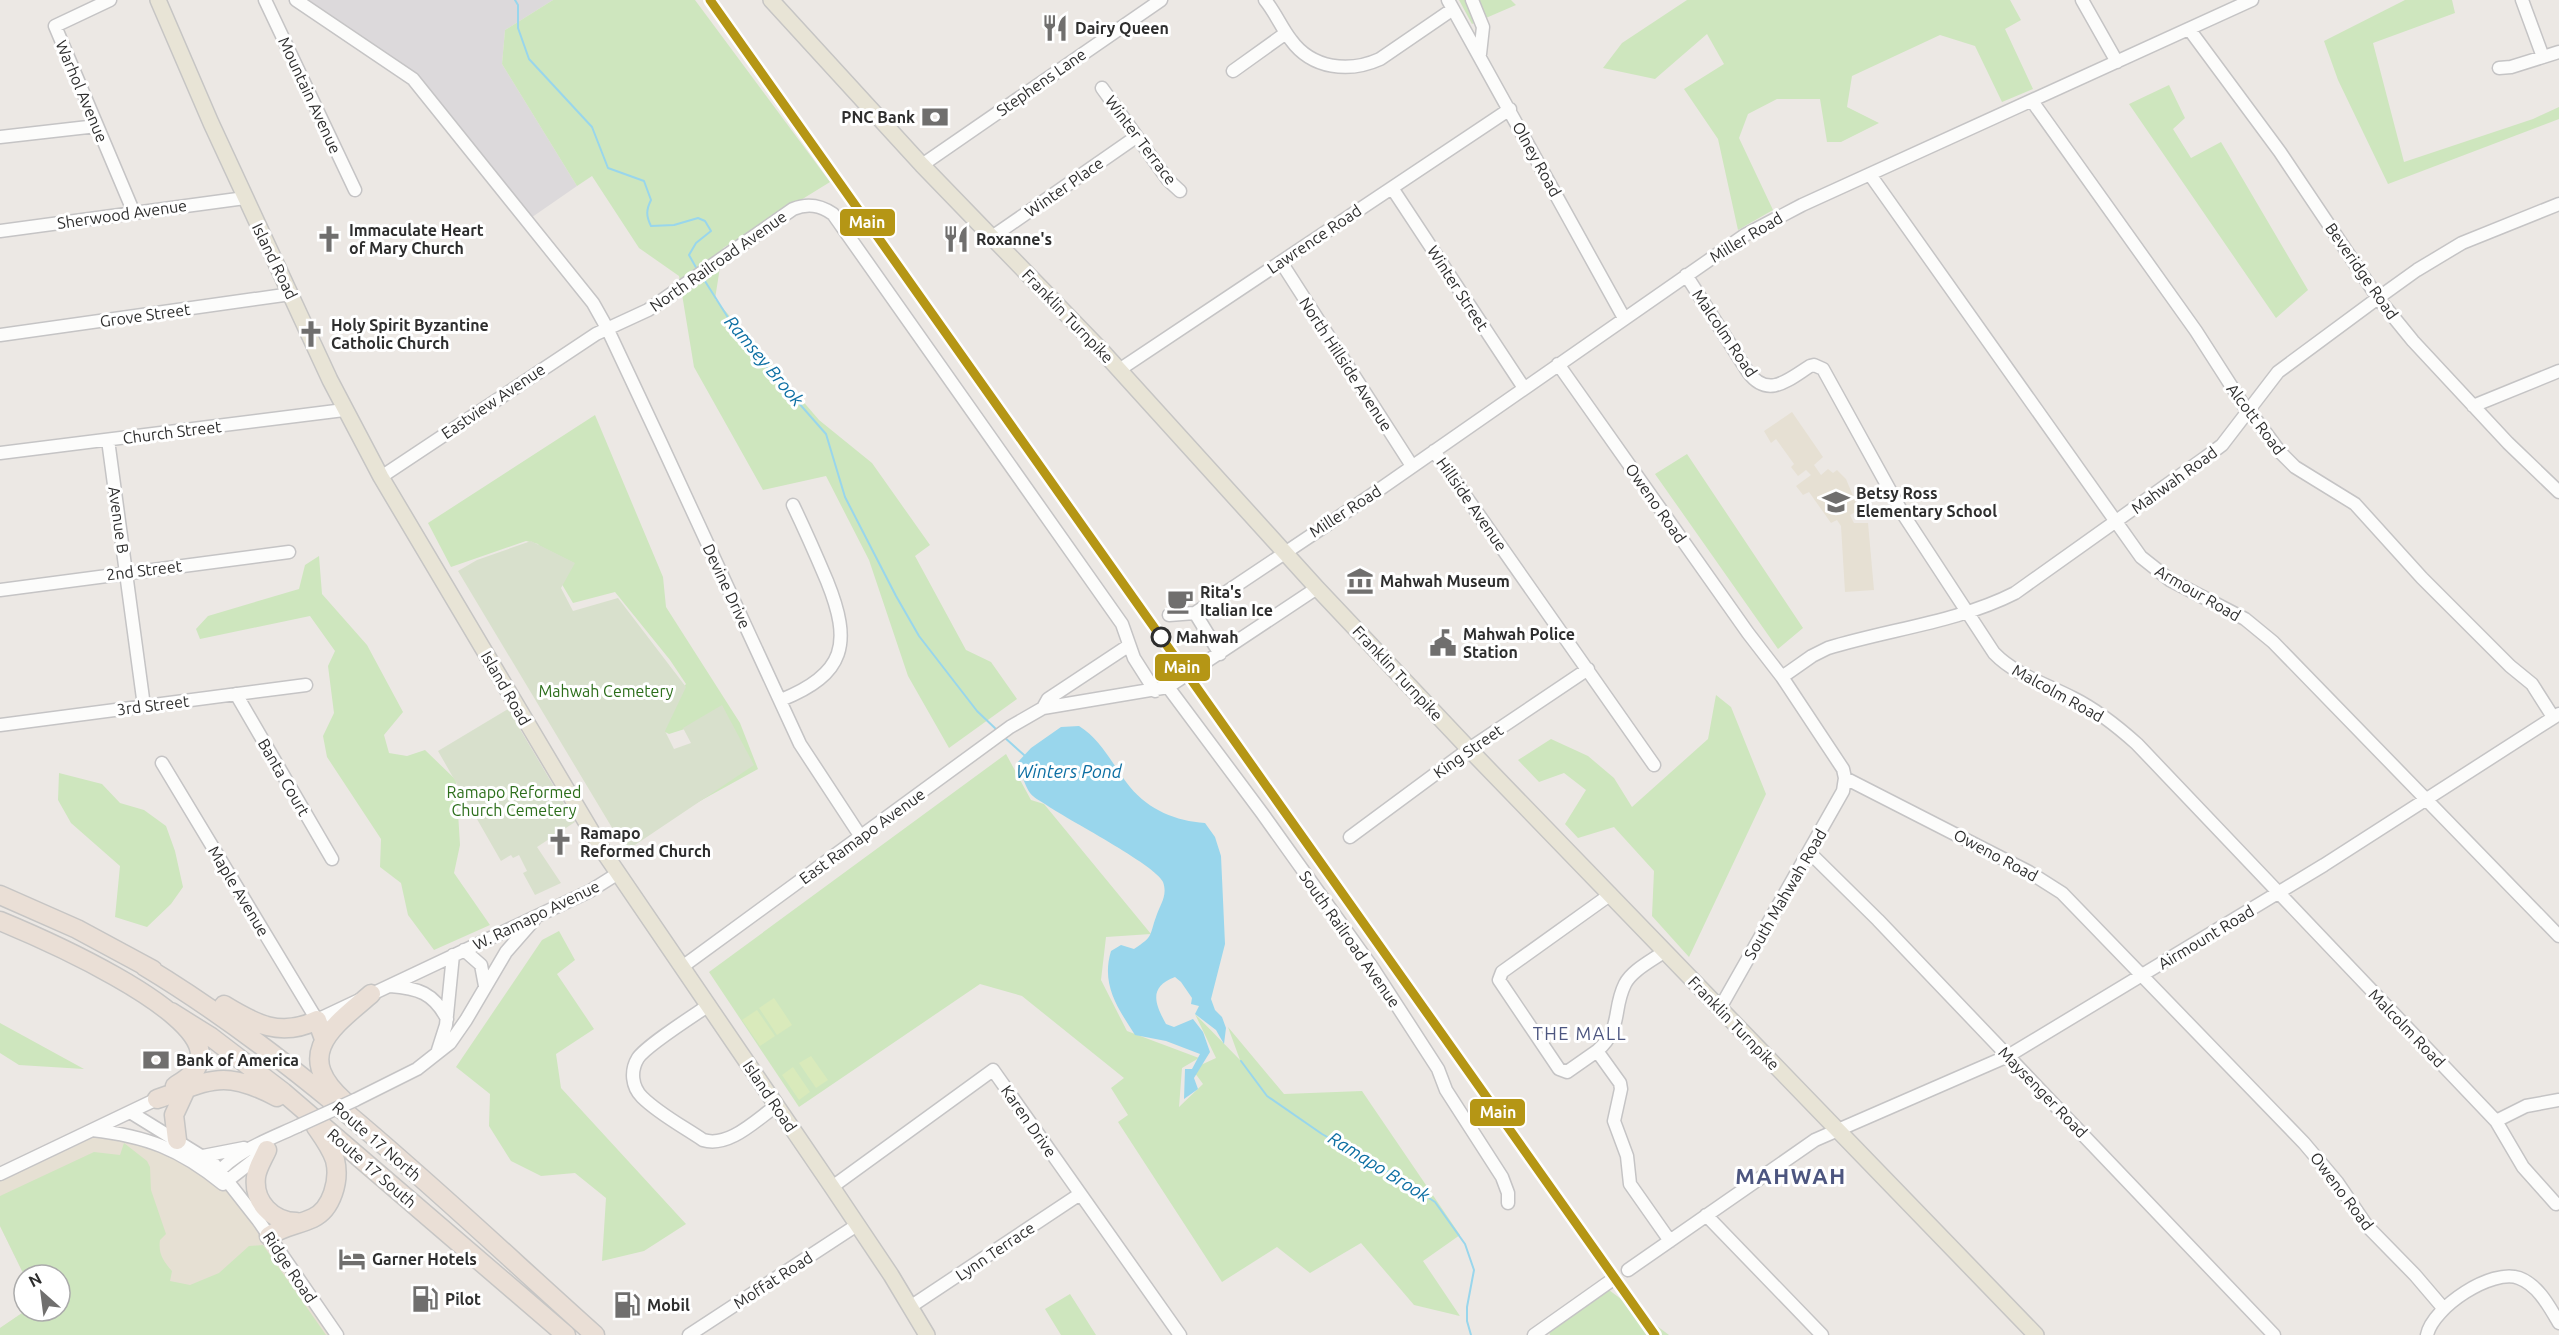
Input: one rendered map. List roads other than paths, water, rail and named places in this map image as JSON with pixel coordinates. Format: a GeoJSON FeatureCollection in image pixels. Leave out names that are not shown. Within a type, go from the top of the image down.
{"type":"FeatureCollection","features":[{"type":"Feature","properties":{"kind":"highway"},"geometry":{"type":"LineString","coordinates":[[0,895],[77,929],[144,966],[202,991],[243,1016],[269,1027],[297,1028],[317,1020],[324,1039]]}},
{"type":"Feature","properties":{"kind":"highway","name":"Route 17 South"},"geometry":{"type":"LineString","coordinates":[[0,921],[94,965],[171,1011],[235,1054],[303,1120],[566,1335]]}},
{"type":"Feature","properties":{"kind":"highway","name":"Route 17 North"},"geometry":{"type":"LineString","coordinates":[[144,966],[224,1018],[268,1050],[412,1171],[596,1335]]}},
{"type":"Feature","properties":{"kind":"highway"},"geometry":{"type":"LineString","coordinates":[[371,994],[331,1029],[324,1039],[320,1061],[328,1083],[338,1095],[369,1123],[412,1171]]}},
{"type":"Feature","properties":{"kind":"highway"},"geometry":{"type":"LineString","coordinates":[[157,1099],[191,1075],[200,1058],[197,1043],[171,1011]]}},
{"type":"Feature","properties":{"kind":"highway"},"geometry":{"type":"LineString","coordinates":[[157,1099],[212,1079],[237,1080],[255,1085],[303,1120],[334,1158],[336,1176],[332,1195],[323,1211],[314,1217],[297,1222],[269,1236]]}},
{"type":"Feature","properties":{"kind":"highway"},"geometry":{"type":"LineString","coordinates":[[177,1140],[174,1115],[186,1089]]}},
{"type":"Feature","properties":{"kind":"highway"},"geometry":{"type":"LineString","coordinates":[[269,1144],[256,1177],[259,1197],[267,1210],[276,1217],[297,1222]]}},
{"type":"Feature","properties":{"kind":"main road","name":"Island Road"},"geometry":{"type":"LineString","coordinates":[[158,0],[245,198],[344,410],[381,477],[524,722],[617,874],[832,1187],[927,1335]]}},
{"type":"Feature","properties":{"kind":"main road","name":"Franklin Turnpike"},"geometry":{"type":"LineString","coordinates":[[771,0],[922,165],[1119,370],[1317,588],[1469,749],[2036,1335]]}},
{"type":"Feature","properties":{"kind":"street","name":"Warhol Avenue"},"geometry":{"type":"LineString","coordinates":[[110,0],[55,26],[134,213]]}},
{"type":"Feature","properties":{"kind":"street","name":"Mountain Avenue"},"geometry":{"type":"LineString","coordinates":[[265,0],[355,190]]}},
{"type":"Feature","properties":{"kind":"street"},"geometry":{"type":"LineString","coordinates":[[296,0],[413,79],[513,206],[580,285],[607,328]]}},
{"type":"Feature","properties":{"kind":"street","name":"Stephens Lane"},"geometry":{"type":"LineString","coordinates":[[922,165],[1161,0]]}},
{"type":"Feature","properties":{"kind":"street"},"geometry":{"type":"LineString","coordinates":[[1265,0],[1300,51],[1320,63],[1357,67],[1380,59],[1451,4]]}},
{"type":"Feature","properties":{"kind":"street"},"geometry":{"type":"LineString","coordinates":[[1472,0],[1483,27],[1480,54]]}},
{"type":"Feature","properties":{"kind":"street"},"geometry":{"type":"LineString","coordinates":[[2082,0],[2117,62]]}},
{"type":"Feature","properties":{"kind":"street","name":"Miller Road"},"geometry":{"type":"LineString","coordinates":[[1194,613],[1412,466],[1718,252],[1773,220],[2252,0]]}},
{"type":"Feature","properties":{"kind":"street"},"geometry":{"type":"LineString","coordinates":[[2522,0],[2543,57]]}},
{"type":"Feature","properties":{"kind":"street","name":"Olney Road"},"geometry":{"type":"LineString","coordinates":[[1451,4],[1624,318]]}},
{"type":"Feature","properties":{"kind":"street","name":"Beveridge Road"},"geometry":{"type":"LineString","coordinates":[[2189,29],[2280,152],[2378,298],[2420,350],[2559,492]]}},
{"type":"Feature","properties":{"kind":"street"},"geometry":{"type":"LineString","coordinates":[[1233,71],[1286,33]]}},
{"type":"Feature","properties":{"kind":"street"},"geometry":{"type":"LineString","coordinates":[[2499,68],[2511,67],[2559,52]]}},
{"type":"Feature","properties":{"kind":"street","name":"Winter Terrace"},"geometry":{"type":"LineString","coordinates":[[1102,88],[1168,180],[1180,191]]}},
{"type":"Feature","properties":{"kind":"street","name":"Alcott Road"},"geometry":{"type":"LineString","coordinates":[[2032,101],[2196,331],[2248,412],[2280,452],[2295,467],[2355,504],[2422,578],[2510,666],[2524,676],[2556,716]]}},
{"type":"Feature","properties":{"kind":"street","name":"Lawrence Road"},"geometry":{"type":"LineString","coordinates":[[1119,370],[1510,109]]}},
{"type":"Feature","properties":{"kind":"street"},"geometry":{"type":"LineString","coordinates":[[0,137],[97,126]]}},
{"type":"Feature","properties":{"kind":"street","name":"Winter Place"},"geometry":{"type":"LineString","coordinates":[[993,237],[1136,136]]}},
{"type":"Feature","properties":{"kind":"street","name":"Armour Road"},"geometry":{"type":"LineString","coordinates":[[1871,176],[2141,557],[2170,580],[2245,619],[2280,648],[2559,936]]}},
{"type":"Feature","properties":{"kind":"street","name":"Winter Street"},"geometry":{"type":"LineString","coordinates":[[1392,188],[1524,388]]}},
{"type":"Feature","properties":{"kind":"street","name":"Sherwood Avenue"},"geometry":{"type":"LineString","coordinates":[[0,231],[245,198]]}},
{"type":"Feature","properties":{"kind":"street","name":"Mahwah Road"},"geometry":{"type":"LineString","coordinates":[[1782,677],[1828,648],[1966,612],[2015,593],[2222,445],[2278,372],[2417,270],[2462,243],[2559,204]]}},
{"type":"Feature","properties":{"kind":"street","name":"North Railroad Avenue"},"geometry":{"type":"LineString","coordinates":[[607,328],[648,310],[793,209],[809,205],[818,206],[833,214],[1122,624],[1128,646]]}},
{"type":"Feature","properties":{"kind":"street","name":"North Hillside Avenue"},"geometry":{"type":"LineString","coordinates":[[1281,262],[1412,466]]}},
{"type":"Feature","properties":{"kind":"street","name":"Malcolm Road"},"geometry":{"type":"LineString","coordinates":[[1686,275],[1748,372],[1760,383],[1768,386],[1782,384],[1809,366],[1819,366],[1823,369],[1888,489],[1966,612],[2002,662],[2013,670],[2075,699],[2120,729],[2496,1122],[2523,1167],[2556,1204]]}},
{"type":"Feature","properties":{"kind":"street","name":"Grove Street"},"geometry":{"type":"LineString","coordinates":[[0,335],[291,294]]}},
{"type":"Feature","properties":{"kind":"street","name":"Eastview Avenue"},"geometry":{"type":"LineString","coordinates":[[381,477],[556,359],[607,328]]}},
{"type":"Feature","properties":{"kind":"street","name":"Devine Drive"},"geometry":{"type":"LineString","coordinates":[[607,328],[800,744],[861,837]]}},
{"type":"Feature","properties":{"kind":"street","name":"Oweno Road"},"geometry":{"type":"LineString","coordinates":[[1558,364],[1748,633],[1782,677],[1840,763],[1845,778],[2048,882],[2062,893],[2312,1151],[2337,1182],[2367,1226],[2415,1275],[2444,1309]]}},
{"type":"Feature","properties":{"kind":"street"},"geometry":{"type":"LineString","coordinates":[[2473,406],[2559,371]]}},
{"type":"Feature","properties":{"kind":"street","name":"Church Street"},"geometry":{"type":"LineString","coordinates":[[0,453],[344,410]]}},
{"type":"Feature","properties":{"kind":"street","name":"Avenue B"},"geometry":{"type":"LineString","coordinates":[[108,440],[144,706]]}},
{"type":"Feature","properties":{"kind":"street","name":"Hillside Avenue"},"geometry":{"type":"LineString","coordinates":[[1434,450],[1654,765]]}},
{"type":"Feature","properties":{"kind":"street"},"geometry":{"type":"LineString","coordinates":[[781,700],[804,691],[825,675],[837,657],[842,635],[838,609],[811,541],[793,506]]}},
{"type":"Feature","properties":{"kind":"street","name":"2nd Street"},"geometry":{"type":"LineString","coordinates":[[0,590],[289,552]]}},
{"type":"Feature","properties":{"kind":"street"},"geometry":{"type":"LineString","coordinates":[[1043,708],[1168,687],[1317,588]]}},
{"type":"Feature","properties":{"kind":"street"},"geometry":{"type":"LineString","coordinates":[[1168,615],[1194,613],[1220,654]]}},
{"type":"Feature","properties":{"kind":"street"},"geometry":{"type":"LineString","coordinates":[[1043,708],[1048,699],[1128,646],[1155,691]]}},
{"type":"Feature","properties":{"kind":"street","name":"King Street"},"geometry":{"type":"LineString","coordinates":[[1350,837],[1469,749],[1588,669]]}},
{"type":"Feature","properties":{"kind":"street","name":"3rd Street"},"geometry":{"type":"LineString","coordinates":[[0,725],[306,685]]}},
{"type":"Feature","properties":{"kind":"street","name":"South Railroad Avenue"},"geometry":{"type":"LineString","coordinates":[[1168,687],[1262,813],[1378,976],[1438,1069],[1446,1090],[1502,1177],[1508,1193],[1508,1203]]}},
{"type":"Feature","properties":{"kind":"street","name":"Banta Court"},"geometry":{"type":"LineString","coordinates":[[236,694],[332,859]]}},
{"type":"Feature","properties":{"kind":"street","name":"East Ramapo Avenue"},"geometry":{"type":"LineString","coordinates":[[682,967],[990,741],[1043,708]]}},
{"type":"Feature","properties":{"kind":"street","name":"Airmount Road"},"geometry":{"type":"LineString","coordinates":[[1628,1270],[1795,1152],[1836,1129],[2008,1056],[2277,893],[2556,716]]}},
{"type":"Feature","properties":{"kind":"street","name":"Maple Avenue"},"geometry":{"type":"LineString","coordinates":[[162,763],[317,1020]]}},
{"type":"Feature","properties":{"kind":"street","name":"South Mahwah Road"},"geometry":{"type":"LineString","coordinates":[[1720,1008],[1843,791],[1845,778]]}},
{"type":"Feature","properties":{"kind":"street","name":"Maysenger Road"},"geometry":{"type":"LineString","coordinates":[[1809,852],[1838,879],[2274,1335]]}},
{"type":"Feature","properties":{"kind":"street","name":"W. Ramapo Avenue"},"geometry":{"type":"LineString","coordinates":[[317,1020],[596,888],[617,874]]}},
{"type":"Feature","properties":{"kind":"street"},"geometry":{"type":"LineString","coordinates":[[1611,894],[1502,972],[1499,980],[1559,1070],[1567,1072],[1609,1041],[1628,979],[1665,951]]}},
{"type":"Feature","properties":{"kind":"street"},"geometry":{"type":"LineString","coordinates":[[221,1178],[303,1120],[354,1100],[417,1069],[436,1054],[456,1036],[512,944],[541,913]]}},
{"type":"Feature","properties":{"kind":"street"},"geometry":{"type":"LineString","coordinates":[[436,1054],[444,1037],[459,952],[481,965],[485,986]]}},
{"type":"Feature","properties":{"kind":"street"},"geometry":{"type":"LineString","coordinates":[[388,986],[411,988],[427,993],[439,1005],[447,1020]]}},
{"type":"Feature","properties":{"kind":"street"},"geometry":{"type":"LineString","coordinates":[[709,1005],[643,1053],[634,1068],[633,1076],[637,1091],[656,1107],[710,1143],[725,1140],[776,1106]]}},
{"type":"Feature","properties":{"kind":"street"},"geometry":{"type":"LineString","coordinates":[[1598,1051],[1621,1089],[1614,1121],[1627,1156],[1630,1184],[1670,1241]]}},
{"type":"Feature","properties":{"kind":"street","name":"Karen Drive"},"geometry":{"type":"LineString","coordinates":[[832,1187],[993,1070],[1179,1335]]}},
{"type":"Feature","properties":{"kind":"street"},"geometry":{"type":"LineString","coordinates":[[0,1174],[157,1099]]}},
{"type":"Feature","properties":{"kind":"street"},"geometry":{"type":"LineString","coordinates":[[2496,1122],[2526,1106],[2559,1100]]}},
{"type":"Feature","properties":{"kind":"street"},"geometry":{"type":"LineString","coordinates":[[130,1112],[203,1156],[221,1178]]}},
{"type":"Feature","properties":{"kind":"street"},"geometry":{"type":"LineString","coordinates":[[92,1130],[132,1135],[147,1140],[183,1155],[221,1178]]}},
{"type":"Feature","properties":{"kind":"street"},"geometry":{"type":"LineString","coordinates":[[203,1156],[269,1144]]}},
{"type":"Feature","properties":{"kind":"street","name":"Ridge Road"},"geometry":{"type":"LineString","coordinates":[[221,1178],[242,1199],[337,1335]]}},
{"type":"Feature","properties":{"kind":"street","name":"Lynn Terrace"},"geometry":{"type":"LineString","coordinates":[[910,1307],[1080,1194]]}},
{"type":"Feature","properties":{"kind":"street"},"geometry":{"type":"LineString","coordinates":[[1706,1215],[1822,1335]]}},
{"type":"Feature","properties":{"kind":"street","name":"Moffat Road"},"geometry":{"type":"LineString","coordinates":[[689,1335],[857,1225]]}},
{"type":"Feature","properties":{"kind":"street"},"geometry":{"type":"LineString","coordinates":[[2427,1335],[2431,1324],[2444,1309],[2488,1279],[2508,1275],[2525,1280],[2533,1286],[2559,1323]]}},
{"type":"Feature","properties":{"kind":"street"},"geometry":{"type":"LineString","coordinates":[[1534,1335],[1609,1282]]}},
{"type":"Feature","properties":{"kind":"water","name":"Winters Pond"},"geometry":{"type":"Polygon","coordinates":[[[1079,726],[1094,738],[1130,787],[1146,802],[1174,817],[1205,823],[1215,837],[1221,856],[1225,944],[1211,999],[1226,1028],[1224,1044],[1216,1030],[1195,1014],[1199,1006],[1191,1004],[1192,998],[1175,977],[1161,986],[1156,997],[1166,1024],[1174,1027],[1193,1019],[1203,1032],[1210,1052],[1194,1078],[1198,1089],[1184,1099],[1185,1069],[1192,1069],[1200,1054],[1166,1041],[1135,1035],[1122,1015],[1109,985],[1108,963],[1111,951],[1121,945],[1134,949],[1150,935],[1164,896],[1163,882],[1145,865],[1033,796],[1017,763],[1031,748],[1061,727],[1079,726]]]}},
{"type":"Feature","properties":{"kind":"waterway","name":"Ramsey Brook"},"geometry":{"type":"LineString","coordinates":[[515,0],[518,5],[518,28],[529,59],[592,127],[608,168],[644,181],[651,200],[647,213],[651,226],[674,225],[698,218],[705,221],[711,231],[696,243],[689,255],[698,271]]}},
{"type":"Feature","properties":{"kind":"waterway","name":"Ramsey Brook"},"geometry":{"type":"LineString","coordinates":[[703,278],[739,335],[826,434],[845,497],[919,636],[977,711],[998,731]]}},
{"type":"Feature","properties":{"kind":"waterway","name":"Ramsey Brook"},"geometry":{"type":"LineString","coordinates":[[1004,737],[1024,755]]}},
{"type":"Feature","properties":{"kind":"waterway","name":"Ramapo Brook"},"geometry":{"type":"LineString","coordinates":[[1241,1061],[1267,1096],[1322,1134],[1391,1173],[1435,1202],[1465,1244],[1474,1270],[1467,1307],[1467,1321],[1471,1335]]}},
{"type":"Feature","properties":{"kind":"tunnel"},"geometry":{"type":"LineString","coordinates":[[1609,1282],[1628,1270]]}},
{"type":"Feature","properties":{"kind":"place","name":"Dairy Queen"},"geometry":{"type":"Point","coordinates":[1055,28]}},
{"type":"Feature","properties":{"kind":"place","name":"PNC Bank"},"geometry":{"type":"Point","coordinates":[935,117]}},
{"type":"Feature","properties":{"kind":"place","name":"Immaculate Heart of Mary Church"},"geometry":{"type":"Point","coordinates":[329,239]}},
{"type":"Feature","properties":{"kind":"place","name":"Roxanne's"},"geometry":{"type":"Point","coordinates":[956,239]}},
{"type":"Feature","properties":{"kind":"place","name":"Holy Spirit Byzantine Catholic Church"},"geometry":{"type":"Point","coordinates":[311,334]}},
{"type":"Feature","properties":{"kind":"place","name":"Betsy Ross Elementary School"},"geometry":{"type":"Point","coordinates":[1836,502]}},
{"type":"Feature","properties":{"kind":"place","name":"Mahwah Museum"},"geometry":{"type":"Point","coordinates":[1360,581]}},
{"type":"Feature","properties":{"kind":"place","name":"Rita's Italian Ice"},"geometry":{"type":"Point","coordinates":[1180,601]}},
{"type":"Feature","properties":{"kind":"place","name":"Mahwah"},"geometry":{"type":"Point","coordinates":[1161,637]}},
{"type":"Feature","properties":{"kind":"place","name":"Mahwah Police Station"},"geometry":{"type":"Point","coordinates":[1443,643]}},
{"type":"Feature","properties":{"kind":"place","name":"Ramapo Reformed Church"},"geometry":{"type":"Point","coordinates":[560,842]}},
{"type":"Feature","properties":{"kind":"place","name":"Bank of America"},"geometry":{"type":"Point","coordinates":[156,1060]}},
{"type":"Feature","properties":{"kind":"place","name":"Garner Hotels"},"geometry":{"type":"Point","coordinates":[352,1259]}},
{"type":"Feature","properties":{"kind":"place","name":"Pilot"},"geometry":{"type":"Point","coordinates":[425,1299]}},
{"type":"Feature","properties":{"kind":"place","name":"Mobil"},"geometry":{"type":"Point","coordinates":[627,1305]}},
{"type":"Feature","properties":{"kind":"district","name":"THE MALL"},"geometry":{"type":"Point","coordinates":[1580,1034]}},
{"type":"Feature","properties":{"kind":"district","name":"MAHWAH"},"geometry":{"type":"Point","coordinates":[1791,1176]}},
{"type":"Feature","properties":{"kind":"park label","name":"Mahwah Cemetery"},"geometry":{"type":"Point","coordinates":[606,691]}},
{"type":"Feature","properties":{"kind":"park label","name":"Ramapo Reformed Church Cemetery"},"geometry":{"type":"Point","coordinates":[514,801]}}]}
